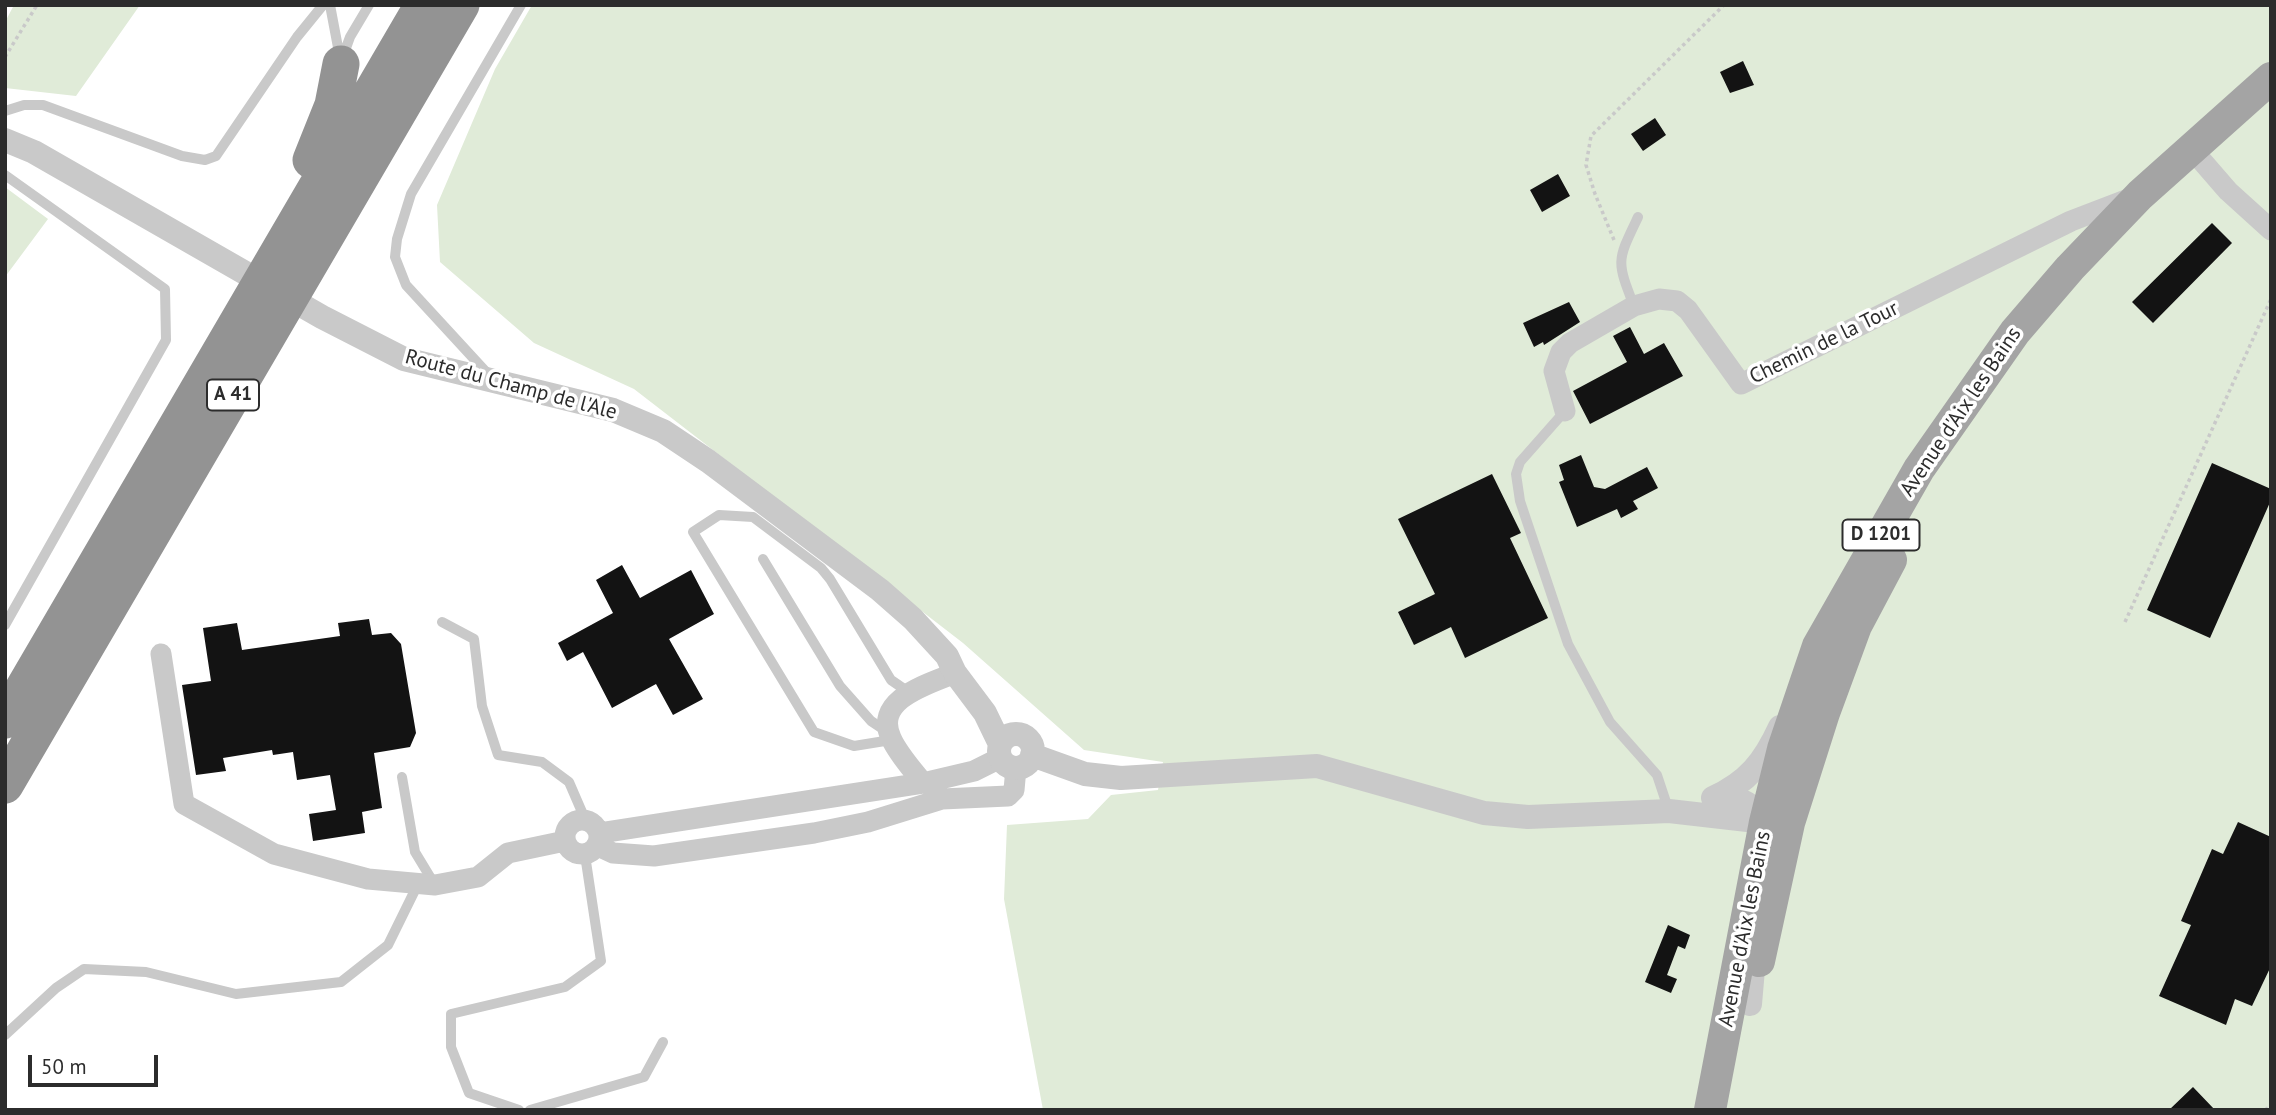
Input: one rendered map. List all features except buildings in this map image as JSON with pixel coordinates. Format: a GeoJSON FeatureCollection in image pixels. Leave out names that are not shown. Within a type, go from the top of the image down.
{"type":"FeatureCollection","features":[{"type":"Feature","properties":{"kind":"highway","name":"A 41"},"geometry":{"type":"LineString","coordinates":[[5,720],[423,5]]}},
{"type":"Feature","properties":{"kind":"highway","name":"A 41"},"geometry":{"type":"LineString","coordinates":[[5,785],[461,5]]}},
{"type":"Feature","properties":{"kind":"highway"},"geometry":{"type":"LineString","coordinates":[[61,625],[313,157],[334,105],[341,64]]}},
{"type":"Feature","properties":{"kind":"main road","name":"Avenue d'Aix les Bains"},"geometry":{"type":"LineString","coordinates":[[1710,1110],[1765,822],[1783,749],[1818,646],[1919,469],[2015,332],[2070,268],[2140,195],[2271,78]]}},
{"type":"Feature","properties":{"kind":"main road","name":"Avenue d'Aix les Bains"},"geometry":{"type":"LineString","coordinates":[[1729,1110],[1789,823],[1824,713],[1856,626],[1939,467],[2038,329],[2146,212],[2271,98]]}},
{"type":"Feature","properties":{"kind":"main road"},"geometry":{"type":"LineString","coordinates":[[1765,822],[1787,801],[1829,678],[1856,626]]}},
{"type":"Feature","properties":{"kind":"street","name":"Route du Champ de l'Ale"},"geometry":{"type":"LineString","coordinates":[[5,140],[34,152],[322,317],[404,359],[613,410],[663,431],[708,461],[880,590],[923,628],[951,664],[956,661],[992,705],[1013,752]]}},
{"type":"Feature","properties":{"kind":"street"},"geometry":{"type":"LineString","coordinates":[[2202,161],[2228,191],[2271,230]]}},
{"type":"Feature","properties":{"kind":"street","name":"Chemin de la Tour"},"geometry":{"type":"LineString","coordinates":[[1565,411],[1554,371],[1561,352],[1570,343],[1634,306],[1659,299],[1677,302],[1688,310],[1741,384],[2071,221],[2140,195]]}},
{"type":"Feature","properties":{"kind":"street"},"geometry":{"type":"LineString","coordinates":[[1669,811],[1715,797],[1738,784],[1756,769],[1768,752],[1818,646]]}},
{"type":"Feature","properties":{"kind":"street"},"geometry":{"type":"LineString","coordinates":[[161,654],[184,804],[274,854],[369,879],[426,884],[478,877],[508,853],[565,841]]}},
{"type":"Feature","properties":{"kind":"street"},"geometry":{"type":"LineString","coordinates":[[923,783],[890,736],[890,711],[898,701],[951,664]]}},
{"type":"Feature","properties":{"kind":"street"},"geometry":{"type":"LineString","coordinates":[[1013,752],[1014,790],[1008,796],[942,799],[868,822],[828,830],[654,856],[613,853],[592,838],[573,822],[565,831],[565,841],[573,852],[592,838],[923,783],[974,771],[1013,752],[1085,774],[1121,778],[1317,765],[1484,813],[1528,817],[1669,811],[1765,822]]}},
{"type":"Feature","properties":{"kind":"street"},"geometry":{"type":"LineString","coordinates":[[1715,797],[1742,799],[1754,808],[1765,822],[1775,845],[1752,958],[1750,1004]]}},
{"type":"Feature","properties":{"kind":"lane"},"geometry":{"type":"LineString","coordinates":[[5,111],[24,105],[43,105],[182,156],[205,160],[216,156],[297,37],[323,5]]}},
{"type":"Feature","properties":{"kind":"lane"},"geometry":{"type":"LineString","coordinates":[[330,5],[341,64]]}},
{"type":"Feature","properties":{"kind":"lane"},"geometry":{"type":"LineString","coordinates":[[341,64],[351,37],[369,5]]}},
{"type":"Feature","properties":{"kind":"lane"},"geometry":{"type":"LineString","coordinates":[[497,383],[414,295],[406,285],[395,257],[397,239],[411,194],[521,5]]}},
{"type":"Feature","properties":{"kind":"lane"},"geometry":{"type":"LineString","coordinates":[[5,175],[165,289],[166,340],[5,625]]}},
{"type":"Feature","properties":{"kind":"lane"},"geometry":{"type":"LineString","coordinates":[[1634,306],[1621,274],[1620,254],[1638,217]]}},
{"type":"Feature","properties":{"kind":"lane"},"geometry":{"type":"LineString","coordinates":[[1565,411],[1520,462],[1516,474],[1520,501],[1568,644],[1610,722],[1657,775],[1669,811]]}},
{"type":"Feature","properties":{"kind":"lane"},"geometry":{"type":"LineString","coordinates":[[890,736],[854,746],[814,732],[693,533],[719,515],[753,517],[821,568],[891,680],[910,693]]}},
{"type":"Feature","properties":{"kind":"lane"},"geometry":{"type":"LineString","coordinates":[[763,559],[840,686],[871,721],[890,736]]}},
{"type":"Feature","properties":{"kind":"lane"},"geometry":{"type":"LineString","coordinates":[[443,622],[474,639],[482,706],[498,755],[542,762],[569,782],[592,838],[601,961],[565,987],[451,1014],[451,1047],[469,1093],[519,1110]]}},
{"type":"Feature","properties":{"kind":"lane"},"geometry":{"type":"LineString","coordinates":[[5,1035],[56,988],[84,969],[146,972],[236,994],[341,982],[388,945],[426,884],[415,852],[402,777]]}},
{"type":"Feature","properties":{"kind":"lane"},"geometry":{"type":"LineString","coordinates":[[530,1110],[644,1077],[663,1042]]}},
{"type":"Feature","properties":{"kind":"path"},"geometry":{"type":"LineString","coordinates":[[5,57],[37,5]]}},
{"type":"Feature","properties":{"kind":"path"},"geometry":{"type":"LineString","coordinates":[[1620,254],[1586,165],[1591,136],[1724,5]]}},
{"type":"Feature","properties":{"kind":"path"},"geometry":{"type":"LineString","coordinates":[[2125,622],[2271,299]]}},
{"type":"Feature","properties":{"kind":"path"},"geometry":{"type":"LineString","coordinates":[[2265,1110],[2271,1106]]}},
{"type":"Feature","properties":{"kind":"green space"},"geometry":{"type":"Polygon","coordinates":[[[14,5],[140,5],[76,96],[5,88],[5,22],[14,5]]]}},
{"type":"Feature","properties":{"kind":"green space"},"geometry":{"type":"Polygon","coordinates":[[[532,5],[2271,5],[2271,1110],[1043,1110],[1004,899],[1007,825],[1088,819],[1111,795],[1158,790],[1163,762],[1084,750],[963,643],[634,389],[534,343],[440,262],[437,205],[495,69],[532,5]]]}},
{"type":"Feature","properties":{"kind":"green space"},"geometry":{"type":"Polygon","coordinates":[[[5,187],[48,219],[5,277],[5,187]]]}}]}
